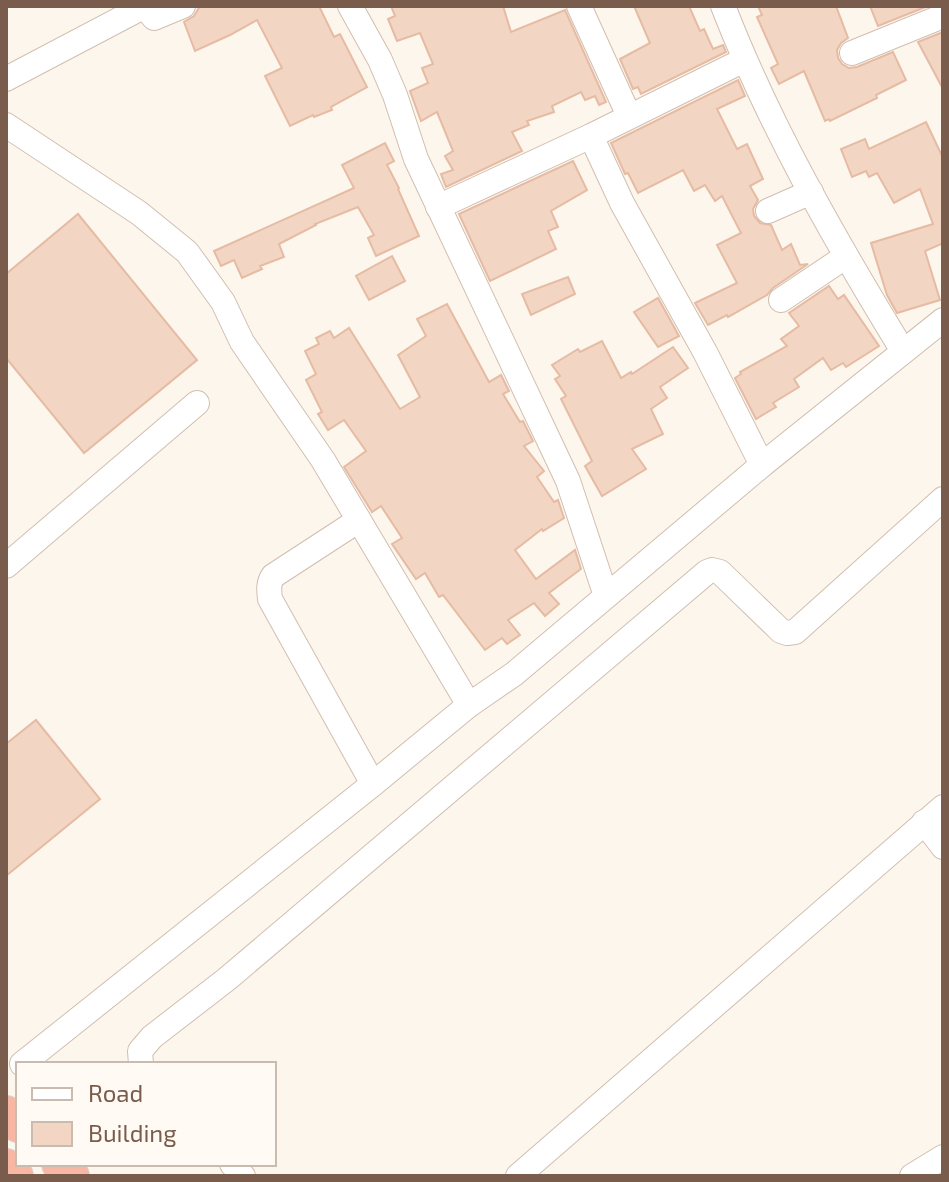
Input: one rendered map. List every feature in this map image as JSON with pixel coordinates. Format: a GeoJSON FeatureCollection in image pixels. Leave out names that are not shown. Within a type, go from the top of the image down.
{"type":"FeatureCollection","features":[{"type":"Feature","properties":{"kind":"highway"},"geometry":{"type":"LineString","coordinates":[[6,1166],[16,1176]]}},
{"type":"Feature","properties":{"kind":"street"},"geometry":{"type":"LineString","coordinates":[[6,79],[145,6],[154,18],[183,6]]}},
{"type":"Feature","properties":{"kind":"street"},"geometry":{"type":"LineString","coordinates":[[350,6],[380,60],[416,159],[568,481],[606,596]]}},
{"type":"Feature","properties":{"kind":"street"},"geometry":{"type":"LineString","coordinates":[[579,6],[629,116]]}},
{"type":"Feature","properties":{"kind":"street"},"geometry":{"type":"LineString","coordinates":[[723,6],[759,95],[845,257],[903,351]]}},
{"type":"Feature","properties":{"kind":"street"},"geometry":{"type":"LineString","coordinates":[[852,53],[943,16]]}},
{"type":"Feature","properties":{"kind":"street"},"geometry":{"type":"LineString","coordinates":[[438,207],[744,60]]}},
{"type":"Feature","properties":{"kind":"street"},"geometry":{"type":"LineString","coordinates":[[6,125],[139,213],[187,252],[223,302],[242,342],[316,449],[469,705]]}},
{"type":"Feature","properties":{"kind":"street"},"geometry":{"type":"LineString","coordinates":[[591,136],[622,203],[705,352],[762,465]]}},
{"type":"Feature","properties":{"kind":"street"},"geometry":{"type":"LineString","coordinates":[[768,211],[811,192]]}},
{"type":"Feature","properties":{"kind":"street"},"geometry":{"type":"LineString","coordinates":[[781,300],[845,257]]}},
{"type":"Feature","properties":{"kind":"street"},"geometry":{"type":"LineString","coordinates":[[25,1062],[469,705],[514,674],[762,465],[943,320]]}},
{"type":"Feature","properties":{"kind":"street"},"geometry":{"type":"LineString","coordinates":[[6,566],[197,403]]}},
{"type":"Feature","properties":{"kind":"street"},"geometry":{"type":"LineString","coordinates":[[141,1062],[140,1051],[152,1037],[227,979],[707,572],[720,572],[781,631],[795,632],[943,499]]}},
{"type":"Feature","properties":{"kind":"street"},"geometry":{"type":"LineString","coordinates":[[359,520],[273,576],[269,592],[270,599],[373,784]]}},
{"type":"Feature","properties":{"kind":"street"},"geometry":{"type":"LineString","coordinates":[[518,1176],[934,815],[943,847]]}},
{"type":"Feature","properties":{"kind":"street"},"geometry":{"type":"LineString","coordinates":[[912,1176],[943,1157]]}},
{"type":"Feature","properties":{"kind":"building"},"geometry":{"type":"Polygon","coordinates":[[[200,6],[319,6],[334,37],[340,34],[367,87],[331,107],[332,110],[290,126],[265,76],[282,68],[257,20],[195,51],[184,22],[194,16],[200,6]]]}},
{"type":"Feature","properties":{"kind":"building"},"geometry":{"type":"Polygon","coordinates":[[[391,6],[503,6],[511,32],[565,10],[606,102],[599,105],[595,96],[585,100],[581,92],[552,106],[554,112],[527,121],[529,125],[512,132],[522,151],[446,187],[441,174],[453,170],[445,156],[453,151],[437,112],[421,121],[410,91],[428,83],[422,68],[433,64],[420,33],[397,41],[388,19],[395,16],[391,6]]]}},
{"type":"Feature","properties":{"kind":"building"},"geometry":{"type":"Polygon","coordinates":[[[634,6],[689,6],[700,31],[704,29],[713,49],[723,45],[726,52],[641,94],[638,87],[633,89],[620,59],[650,43],[634,6]]]}},
{"type":"Feature","properties":{"kind":"building"},"geometry":{"type":"Polygon","coordinates":[[[758,6],[836,6],[848,38],[837,50],[842,64],[849,68],[857,67],[893,52],[906,80],[876,95],[877,98],[825,121],[804,71],[779,84],[771,68],[778,64],[757,17],[762,15],[758,6]]]}},
{"type":"Feature","properties":{"kind":"building"},"geometry":{"type":"Polygon","coordinates":[[[870,6],[928,6],[878,26],[870,6]]]}},
{"type":"Feature","properties":{"kind":"building"},"geometry":{"type":"Polygon","coordinates":[[[943,32],[943,89],[918,42],[943,32]]]}},
{"type":"Feature","properties":{"kind":"building"},"geometry":{"type":"Polygon","coordinates":[[[738,80],[745,96],[717,109],[737,149],[747,144],[763,179],[750,186],[758,200],[753,209],[754,216],[760,223],[771,225],[782,250],[791,244],[800,265],[808,264],[767,295],[708,325],[695,303],[737,283],[717,245],[741,233],[722,196],[715,201],[705,185],[694,191],[683,170],[638,193],[628,173],[625,174],[611,143],[738,80]]]}},
{"type":"Feature","properties":{"kind":"building"},"geometry":{"type":"Polygon","coordinates":[[[926,122],[943,158],[943,245],[925,251],[940,300],[897,313],[887,295],[871,243],[933,224],[920,189],[894,203],[877,173],[869,177],[866,171],[852,177],[841,149],[865,139],[869,149],[926,122]]]}},
{"type":"Feature","properties":{"kind":"building"},"geometry":{"type":"Polygon","coordinates":[[[385,143],[394,161],[387,165],[419,236],[376,256],[368,238],[374,235],[358,207],[315,224],[279,244],[284,257],[260,266],[262,269],[242,278],[234,260],[221,266],[214,251],[354,188],[342,165],[385,143]]]}},
{"type":"Feature","properties":{"kind":"building"},"geometry":{"type":"Polygon","coordinates":[[[573,161],[587,190],[551,211],[558,227],[548,231],[556,249],[490,281],[459,214],[573,161]]]}},
{"type":"Feature","properties":{"kind":"building"},"geometry":{"type":"Polygon","coordinates":[[[78,214],[197,360],[84,453],[6,358],[6,274],[78,214]]]}},
{"type":"Feature","properties":{"kind":"building"},"geometry":{"type":"Polygon","coordinates":[[[392,256],[405,281],[369,300],[356,276],[392,256]]]}},
{"type":"Feature","properties":{"kind":"building"},"geometry":{"type":"Polygon","coordinates":[[[568,277],[575,294],[531,315],[522,294],[568,277]]]}},
{"type":"Feature","properties":{"kind":"building"},"geometry":{"type":"Polygon","coordinates":[[[829,286],[838,299],[844,295],[879,346],[846,367],[843,363],[831,370],[823,358],[794,379],[799,387],[773,403],[776,407],[756,419],[735,378],[740,372],[787,346],[781,339],[799,326],[789,313],[829,286]]]}},
{"type":"Feature","properties":{"kind":"building"},"geometry":{"type":"Polygon","coordinates":[[[658,298],[679,336],[658,347],[634,312],[658,298]]]}},
{"type":"Feature","properties":{"kind":"building"},"geometry":{"type":"Polygon","coordinates":[[[447,304],[489,382],[501,375],[509,391],[503,394],[533,441],[524,446],[544,471],[537,477],[554,502],[558,500],[564,518],[542,529],[515,550],[536,579],[575,550],[581,569],[549,593],[559,604],[545,616],[534,603],[508,620],[520,635],[507,644],[502,638],[485,650],[443,595],[439,597],[425,573],[416,579],[392,544],[402,538],[381,506],[372,512],[344,467],[366,451],[344,420],[328,430],[318,414],[322,412],[306,380],[316,374],[305,351],[319,344],[316,338],[330,331],[334,338],[349,328],[400,409],[420,397],[398,355],[426,336],[417,319],[447,304]]]}},
{"type":"Feature","properties":{"kind":"building"},"geometry":{"type":"Polygon","coordinates":[[[602,341],[621,378],[673,347],[688,368],[660,387],[667,398],[651,409],[663,434],[632,449],[646,469],[602,496],[585,466],[592,461],[561,399],[566,396],[555,379],[560,376],[552,365],[578,349],[580,352],[602,341]]]}},
{"type":"Feature","properties":{"kind":"building"},"geometry":{"type":"Polygon","coordinates":[[[36,720],[100,799],[6,876],[6,744],[36,720]]]}}]}
